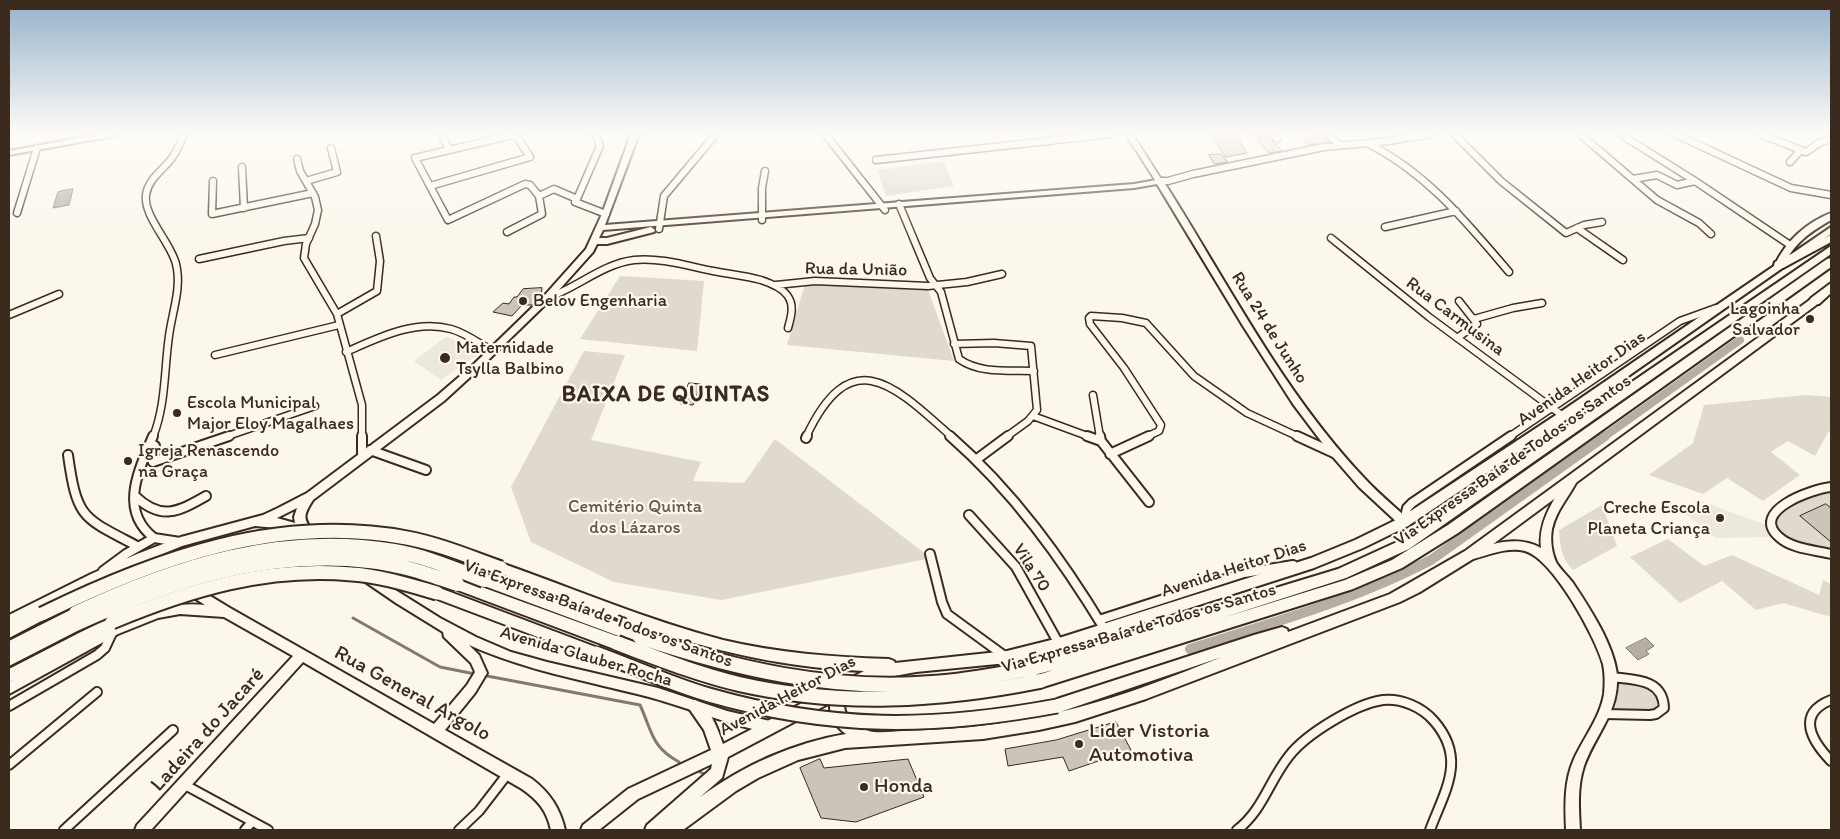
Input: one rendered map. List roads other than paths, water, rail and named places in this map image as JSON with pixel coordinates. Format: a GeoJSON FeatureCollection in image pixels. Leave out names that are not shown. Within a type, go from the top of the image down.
{"type":"FeatureCollection","features":[{"type":"Feature","properties":{"kind":"highway"},"geometry":{"type":"LineString","coordinates":[[1780,265],[1825,248]]}},
{"type":"Feature","properties":{"kind":"highway","name":"Via Expressa Baía de Todos os Santos"},"geometry":{"type":"LineString","coordinates":[[9,648],[77,618],[189,579],[229,568],[284,560],[315,558],[367,561],[408,568],[457,584],[693,671],[739,684],[831,699],[926,699],[994,691],[1037,675],[1348,586],[1397,564],[1453,529],[1825,248]]}},
{"type":"Feature","properties":{"kind":"highway"},"geometry":{"type":"LineString","coordinates":[[1815,301],[1831,286]]}},
{"type":"Feature","properties":{"kind":"highway","name":"Via Expressa Baía de Todos os Santos"},"geometry":{"type":"LineString","coordinates":[[9,659],[142,582],[199,564],[261,550],[291,546],[349,546],[395,552],[424,559],[700,658],[745,670],[833,684],[894,686],[1037,675]]}},
{"type":"Feature","properties":{"kind":"main road"},"geometry":{"type":"LineString","coordinates":[[1825,248],[1831,230]]}},
{"type":"Feature","properties":{"kind":"main road","name":"Avenida Heitor Dias"},"geometry":{"type":"LineString","coordinates":[[588,830],[618,804],[633,794],[720,753],[839,689],[871,674],[916,666],[1006,657],[1059,644],[1102,625],[1314,563],[1359,544],[1404,522],[1563,416],[1780,265]]}},
{"type":"Feature","properties":{"kind":"main road"},"geometry":{"type":"LineString","coordinates":[[672,830],[708,801],[760,769],[792,755],[845,741],[874,738],[927,737],[1003,730],[1076,716],[1147,693],[1395,598],[1415,588],[1468,555],[1815,301]]}},
{"type":"Feature","properties":{"kind":"main road","name":"Via Expressa Baía de Todos os Santos"},"geometry":{"type":"LineString","coordinates":[[9,632],[97,586],[168,559],[233,541],[294,532],[356,531],[399,536],[428,543],[679,633],[734,648],[797,660],[916,666]]}},
{"type":"Feature","properties":{"kind":"main road","name":"Via Expressa Baía de Todos os Santos"},"geometry":{"type":"LineString","coordinates":[[9,676],[82,636],[136,611],[182,594],[232,581],[278,574],[324,571],[379,577],[408,583],[707,695],[772,711],[834,721],[899,725],[937,724],[1009,716],[1057,706],[1111,690],[1257,640],[1328,623]]}},
{"type":"Feature","properties":{"kind":"main road"},"geometry":{"type":"LineString","coordinates":[[839,689],[835,706],[838,716],[844,724],[856,733],[874,738]]}},
{"type":"Feature","properties":{"kind":"main road"},"geometry":{"type":"LineString","coordinates":[[652,830],[717,773],[721,759],[720,753],[709,726],[695,707]]}},
{"type":"Feature","properties":{"kind":"street"},"geometry":{"type":"LineString","coordinates":[[17,213],[29,173]]}},
{"type":"Feature","properties":{"kind":"street"},"geometry":{"type":"LineString","coordinates":[[154,538],[139,524],[136,515],[135,496],[139,470],[163,407],[169,335],[178,276],[177,264],[173,253],[148,210],[146,194],[159,173]]}},
{"type":"Feature","properties":{"kind":"street"},"geometry":{"type":"LineString","coordinates":[[242,173],[244,208]]}},
{"type":"Feature","properties":{"kind":"street"},"geometry":{"type":"LineString","coordinates":[[301,173],[313,193],[318,209],[315,224],[304,253],[305,262],[337,314],[362,405],[366,453]]}},
{"type":"Feature","properties":{"kind":"street"},"geometry":{"type":"LineString","coordinates":[[306,181],[333,173]]}},
{"type":"Feature","properties":{"kind":"street"},"geometry":{"type":"LineString","coordinates":[[424,173],[448,220],[525,184],[530,185],[539,196],[541,214],[506,232]]}},
{"type":"Feature","properties":{"kind":"street"},"geometry":{"type":"LineString","coordinates":[[430,186],[474,173]]}},
{"type":"Feature","properties":{"kind":"street"},"geometry":{"type":"LineString","coordinates":[[576,199],[588,173]]}},
{"type":"Feature","properties":{"kind":"street"},"geometry":{"type":"LineString","coordinates":[[9,621],[96,577],[141,557],[180,542],[273,516],[311,496],[441,398],[547,298],[577,266],[595,241],[621,173]]}},
{"type":"Feature","properties":{"kind":"street"},"geometry":{"type":"LineString","coordinates":[[659,226],[664,196],[683,173]]}},
{"type":"Feature","properties":{"kind":"street"},"geometry":{"type":"LineString","coordinates":[[762,218],[762,188],[765,173]]}},
{"type":"Feature","properties":{"kind":"street"},"geometry":{"type":"LineString","coordinates":[[856,173],[884,208]]}},
{"type":"Feature","properties":{"kind":"street","name":"Rua 24 de Junho"},"geometry":{"type":"LineString","coordinates":[[1157,173],[1281,380],[1337,454],[1363,484],[1404,522]]}},
{"type":"Feature","properties":{"kind":"street"},"geometry":{"type":"LineString","coordinates":[[600,228],[659,226],[1135,189],[1201,173]]}},
{"type":"Feature","properties":{"kind":"street"},"geometry":{"type":"LineString","coordinates":[[1415,173],[1456,211],[1509,272]]}},
{"type":"Feature","properties":{"kind":"street"},"geometry":{"type":"LineString","coordinates":[[1492,173],[1546,218],[1566,232],[1590,223],[1602,222]]}},
{"type":"Feature","properties":{"kind":"street"},"geometry":{"type":"LineString","coordinates":[[1626,173],[1657,200],[1700,223],[1710,234]]}},
{"type":"Feature","properties":{"kind":"street"},"geometry":{"type":"LineString","coordinates":[[1682,173],[1790,245]]}},
{"type":"Feature","properties":{"kind":"street"},"geometry":{"type":"LineString","coordinates":[[1759,173],[1791,188],[1831,195]]}},
{"type":"Feature","properties":{"kind":"street"},"geometry":{"type":"LineString","coordinates":[[1633,179],[1657,175],[1677,185],[1695,181]]}},
{"type":"Feature","properties":{"kind":"street"},"geometry":{"type":"LineString","coordinates":[[213,181],[212,214],[313,193]]}},
{"type":"Feature","properties":{"kind":"street"},"geometry":{"type":"LineString","coordinates":[[539,196],[554,190],[576,199],[575,202],[606,214]]}},
{"type":"Feature","properties":{"kind":"street"},"geometry":{"type":"LineString","coordinates":[[900,207],[930,278],[941,292],[959,359],[973,367],[1034,371]]}},
{"type":"Feature","properties":{"kind":"street"},"geometry":{"type":"LineString","coordinates":[[1385,227],[1456,211]]}},
{"type":"Feature","properties":{"kind":"street","name":"Avenida Heitor Dias"},"geometry":{"type":"LineString","coordinates":[[1780,265],[1784,252],[1790,245],[1831,216]]}},
{"type":"Feature","properties":{"kind":"street"},"geometry":{"type":"LineString","coordinates":[[595,241],[616,239],[659,226]]}},
{"type":"Feature","properties":{"kind":"street"},"geometry":{"type":"LineString","coordinates":[[1577,228],[1623,260]]}},
{"type":"Feature","properties":{"kind":"street"},"geometry":{"type":"LineString","coordinates":[[337,314],[378,291],[380,262],[376,236]]}},
{"type":"Feature","properties":{"kind":"street"},"geometry":{"type":"LineString","coordinates":[[199,259],[268,244],[309,238]]}},
{"type":"Feature","properties":{"kind":"street","name":"Rua Carmusina"},"geometry":{"type":"LineString","coordinates":[[1331,238],[1457,338],[1563,416]]}},
{"type":"Feature","properties":{"kind":"street"},"geometry":{"type":"LineString","coordinates":[[577,266],[616,239]]}},
{"type":"Feature","properties":{"kind":"street"},"geometry":{"type":"LineString","coordinates":[[547,298],[562,293],[608,267],[634,260],[647,259],[775,285],[786,293],[792,301],[793,310],[788,328]]}},
{"type":"Feature","properties":{"kind":"street","name":"Rua da União"},"geometry":{"type":"LineString","coordinates":[[775,285],[815,282],[921,286],[967,282],[1002,274]]}},
{"type":"Feature","properties":{"kind":"street"},"geometry":{"type":"LineString","coordinates":[[1815,301],[1831,292]]}},
{"type":"Feature","properties":{"kind":"street"},"geometry":{"type":"LineString","coordinates":[[9,315],[59,294]]}},
{"type":"Feature","properties":{"kind":"street"},"geometry":{"type":"LineString","coordinates":[[1457,338],[1475,326],[1476,322],[1459,301]]}},
{"type":"Feature","properties":{"kind":"street"},"geometry":{"type":"LineString","coordinates":[[1474,319],[1512,308],[1542,303]]}},
{"type":"Feature","properties":{"kind":"street"},"geometry":{"type":"LineString","coordinates":[[1404,522],[1407,508],[1412,503],[1680,321],[1716,308]]}},
{"type":"Feature","properties":{"kind":"street"},"geometry":{"type":"LineString","coordinates":[[1110,454],[1159,431],[1161,425],[1124,368],[1094,330],[1089,318],[1095,316],[1122,318],[1146,324],[1194,376],[1232,404],[1247,413],[1337,454]]}},
{"type":"Feature","properties":{"kind":"street"},"geometry":{"type":"LineString","coordinates":[[215,355],[339,325]]}},
{"type":"Feature","properties":{"kind":"street"},"geometry":{"type":"LineString","coordinates":[[346,352],[405,330],[436,327],[454,330],[493,351]]}},
{"type":"Feature","properties":{"kind":"street"},"geometry":{"type":"LineString","coordinates":[[954,344],[994,343],[1031,346],[1037,410],[1033,416],[976,459]]}},
{"type":"Feature","properties":{"kind":"street"},"geometry":{"type":"LineString","coordinates":[[806,438],[817,412],[835,390],[847,383],[865,380],[884,384],[898,392],[947,430],[1031,519],[1102,625]]}},
{"type":"Feature","properties":{"kind":"street"},"geometry":{"type":"LineString","coordinates":[[1093,395],[1101,441],[1149,502]]}},
{"type":"Feature","properties":{"kind":"street"},"geometry":{"type":"LineString","coordinates":[[150,443],[155,446],[153,462],[315,406]]}},
{"type":"Feature","properties":{"kind":"street"},"geometry":{"type":"LineString","coordinates":[[1033,416],[1101,441]]}},
{"type":"Feature","properties":{"kind":"street"},"geometry":{"type":"LineString","coordinates":[[366,453],[426,470]]}},
{"type":"Feature","properties":{"kind":"street"},"geometry":{"type":"LineString","coordinates":[[68,455],[73,492],[82,514],[90,522],[137,546]]}},
{"type":"Feature","properties":{"kind":"street"},"geometry":{"type":"LineString","coordinates":[[1559,574],[1545,547],[1545,531],[1554,511],[1574,478]]}},
{"type":"Feature","properties":{"kind":"street"},"geometry":{"type":"LineString","coordinates":[[1831,487],[1819,488],[1784,504],[1774,512],[1772,524],[1775,534],[1782,540],[1831,554]]}},
{"type":"Feature","properties":{"kind":"street"},"geometry":{"type":"LineString","coordinates":[[135,496],[149,510],[159,512],[180,509],[206,496]]}},
{"type":"Feature","properties":{"kind":"street"},"geometry":{"type":"LineString","coordinates":[[303,529],[300,521],[300,511],[311,496]]}},
{"type":"Feature","properties":{"kind":"street","name":"Vila 70"},"geometry":{"type":"LineString","coordinates":[[969,515],[1016,567],[1059,644]]}},
{"type":"Feature","properties":{"kind":"street","name":"Avenida Glauber Rocha"},"geometry":{"type":"LineString","coordinates":[[245,525],[277,523],[303,529],[315,541],[414,610],[480,645],[553,669],[660,695],[748,724],[770,727]]}},
{"type":"Feature","properties":{"kind":"street"},"geometry":{"type":"LineString","coordinates":[[96,577],[137,546],[154,538],[180,542]]}},
{"type":"Feature","properties":{"kind":"street","name":"Rua General Argolo"},"geometry":{"type":"LineString","coordinates":[[196,538],[174,556],[172,564],[174,571],[186,585],[226,612],[509,772],[545,799],[554,814],[558,830]]}},
{"type":"Feature","properties":{"kind":"street"},"geometry":{"type":"LineString","coordinates":[[1468,555],[1514,545],[1528,546],[1538,552],[1559,574],[1575,596],[1598,635],[1609,665],[1611,677],[1609,696],[1605,714],[1579,763],[1572,804],[1573,830]]}},
{"type":"Feature","properties":{"kind":"street"},"geometry":{"type":"LineString","coordinates":[[930,554],[942,602],[947,614],[1006,657]]}},
{"type":"Feature","properties":{"kind":"street"},"geometry":{"type":"LineString","coordinates":[[9,706],[97,655],[105,648],[114,630],[132,605],[132,589],[122,580],[96,577]]}},
{"type":"Feature","properties":{"kind":"street"},"geometry":{"type":"LineString","coordinates":[[9,688],[114,630],[144,617],[172,611],[200,609],[226,612]]}},
{"type":"Feature","properties":{"kind":"street"},"geometry":{"type":"LineString","coordinates":[[436,731],[471,689],[481,673],[475,659],[441,626]]}},
{"type":"Feature","properties":{"kind":"street","name":"Ladeira do Jacaré"},"geometry":{"type":"LineString","coordinates":[[142,830],[302,655]]}},
{"type":"Feature","properties":{"kind":"street"},"geometry":{"type":"LineString","coordinates":[[1605,714],[1650,715],[1656,714],[1664,708],[1662,693],[1650,683],[1611,677]]}},
{"type":"Feature","properties":{"kind":"street"},"geometry":{"type":"LineString","coordinates":[[9,765],[97,692]]}},
{"type":"Feature","properties":{"kind":"street"},"geometry":{"type":"LineString","coordinates":[[1237,830],[1253,817],[1263,804],[1289,756],[1298,745],[1364,706],[1383,700],[1394,699],[1413,705],[1433,720],[1448,743],[1452,755],[1449,780],[1430,830]]}},
{"type":"Feature","properties":{"kind":"street"},"geometry":{"type":"LineString","coordinates":[[1831,700],[1817,705],[1810,718],[1813,738],[1831,761]]}},
{"type":"Feature","properties":{"kind":"street"},"geometry":{"type":"LineString","coordinates":[[64,830],[173,730]]}},
{"type":"Feature","properties":{"kind":"street"},"geometry":{"type":"LineString","coordinates":[[460,830],[479,811],[509,772]]}},
{"type":"Feature","properties":{"kind":"street"},"geometry":{"type":"LineString","coordinates":[[185,785],[248,826],[268,830]]}},
{"type":"Feature","properties":{"kind":"waterway"},"geometry":{"type":"LineString","coordinates":[[1604,437],[1740,340]]}},
{"type":"Feature","properties":{"kind":"waterway"},"geometry":{"type":"LineString","coordinates":[[1190,649],[1343,599],[1431,560],[1605,436]]}},
{"type":"Feature","properties":{"kind":"waterway"},"geometry":{"type":"LineString","coordinates":[[353,618],[440,667],[475,674]]}},
{"type":"Feature","properties":{"kind":"waterway"},"geometry":{"type":"LineString","coordinates":[[487,676],[640,705],[650,731],[658,744],[679,762]]}},
{"type":"Feature","properties":{"kind":"waterway"},"geometry":{"type":"LineString","coordinates":[[700,772],[704,774]]}},
{"type":"Feature","properties":{"kind":"place","name":"Belov Engenharia"},"geometry":{"type":"Point","coordinates":[523,301]}},
{"type":"Feature","properties":{"kind":"place","name":"Lagoinha Salvador"},"geometry":{"type":"Point","coordinates":[1810,319]}},
{"type":"Feature","properties":{"kind":"place","name":"Maternidade Tsylla Balbino"},"geometry":{"type":"Point","coordinates":[445,358]}},
{"type":"Feature","properties":{"kind":"place","name":"Escola Municipal Major Eloy Magalhaes"},"geometry":{"type":"Point","coordinates":[177,413]}},
{"type":"Feature","properties":{"kind":"place","name":"Igreja Renascendo na Graça"},"geometry":{"type":"Point","coordinates":[128,461]}},
{"type":"Feature","properties":{"kind":"place","name":"Creche Escola Planeta Criança"},"geometry":{"type":"Point","coordinates":[1720,518]}},
{"type":"Feature","properties":{"kind":"place","name":"Lider Vistoria Automotiva"},"geometry":{"type":"Point","coordinates":[1079,744]}},
{"type":"Feature","properties":{"kind":"place","name":"Honda"},"geometry":{"type":"Point","coordinates":[864,787]}},
{"type":"Feature","properties":{"kind":"district","name":"BAIXA DE QUINTAS"},"geometry":{"type":"Point","coordinates":[666,395]}},
{"type":"Feature","properties":{"kind":"park label","name":"Cemitério Quinta dos Lázaros"},"geometry":{"type":"Point","coordinates":[635,517]}}]}
